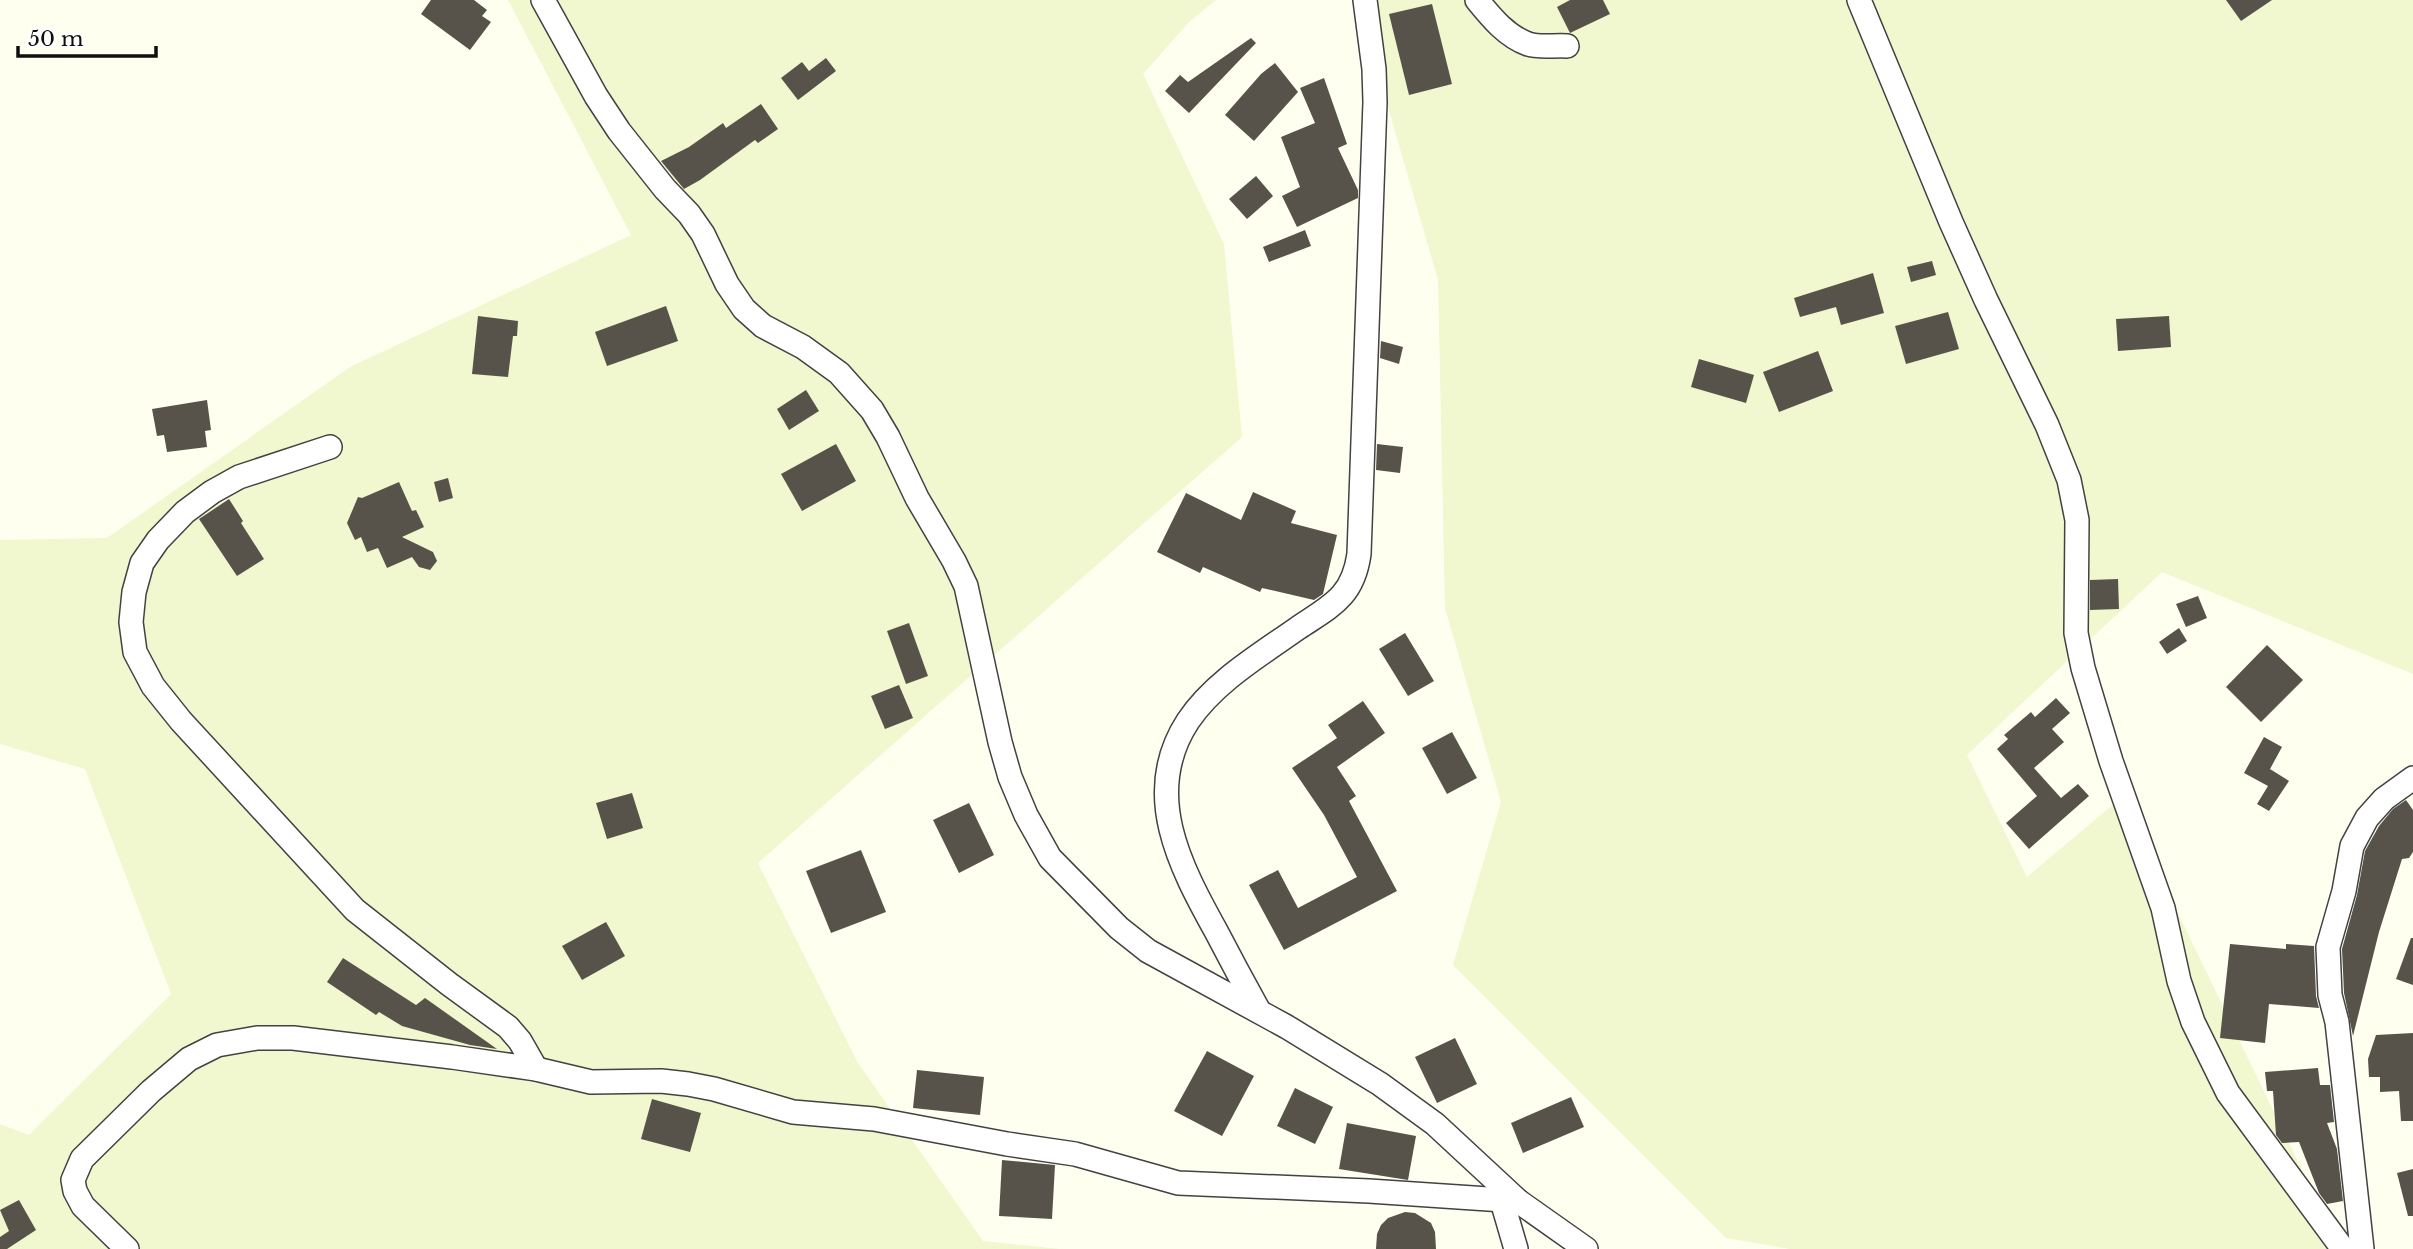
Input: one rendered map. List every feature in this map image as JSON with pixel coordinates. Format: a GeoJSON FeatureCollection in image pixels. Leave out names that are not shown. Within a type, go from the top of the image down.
{"type":"FeatureCollection","features":[{"type":"Feature","properties":{"kind":"street"},"geometry":{"type":"LineString","coordinates":[[542,0],[596,96],[619,131],[703,234],[727,284],[744,309],[763,326],[803,347],[839,373],[872,410],[883,428],[917,498],[966,586],[1010,777],[1026,815],[1050,858],[1119,928],[1148,951],[1259,1011],[1391,1092],[1435,1124],[1510,1201],[1586,1249]]}},
{"type":"Feature","properties":{"kind":"street"},"geometry":{"type":"LineString","coordinates":[[1259,1011],[1192,888],[1176,852],[1167,814],[1167,789],[1176,742],[1201,705],[1234,674],[1329,607],[1351,584],[1357,571],[1375,114],[1374,69],[1365,0]]}},
{"type":"Feature","properties":{"kind":"street"},"geometry":{"type":"LineString","coordinates":[[1477,0],[1495,22],[1530,45],[1567,46]]}},
{"type":"Feature","properties":{"kind":"street"},"geometry":{"type":"LineString","coordinates":[[1859,0],[1951,222],[2048,425],[2069,480],[2077,520],[2076,633],[2083,668],[2111,761],[2163,908],[2179,981],[2193,1022],[2228,1093],[2343,1249]]}},
{"type":"Feature","properties":{"kind":"street"},"geometry":{"type":"LineString","coordinates":[[330,447],[239,477],[185,512],[158,540],[142,563],[134,592],[131,622],[135,652],[153,686],[181,721],[355,910],[449,984],[496,1017],[520,1041],[536,1069]]}},
{"type":"Feature","properties":{"kind":"street"},"geometry":{"type":"LineString","coordinates":[[2362,1249],[2337,1022],[2330,995],[2328,947],[2344,891],[2352,846],[2367,818],[2384,799],[2413,778]]}},
{"type":"Feature","properties":{"kind":"street"},"geometry":{"type":"LineString","coordinates":[[127,1249],[83,1206],[75,1191],[76,1170],[90,1149],[178,1067],[204,1050],[231,1041],[293,1038],[536,1069],[591,1082],[661,1081],[688,1084],[793,1112],[874,1118],[1007,1144],[1075,1154],[1178,1183],[1369,1191],[1510,1201]]}},
{"type":"Feature","properties":{"kind":"street"},"geometry":{"type":"LineString","coordinates":[[1510,1201],[1516,1249]]}},
{"type":"Feature","properties":{"kind":"green space"},"geometry":{"type":"Polygon","coordinates":[[[508,0],[1216,0],[1189,22],[1143,74],[1224,244],[1242,437],[758,863],[858,1063],[983,1241],[1060,1249],[0,1249],[0,1124],[29,1135],[171,994],[85,769],[0,744],[0,540],[107,538],[350,367],[631,235],[508,0]]]}},
{"type":"Feature","properties":{"kind":"green space"},"geometry":{"type":"Polygon","coordinates":[[[1357,0],[2413,0],[2413,674],[2162,572],[1967,755],[2027,877],[2122,797],[2340,1249],[1790,1249],[1726,1238],[1453,965],[1501,802],[1445,608],[1438,280],[1357,0]]]}},
{"type":"Feature","properties":{"kind":"building"},"geometry":{"type":"Polygon","coordinates":[[[431,0],[474,0],[487,10],[482,16],[491,22],[470,50],[421,14],[431,0]]]}},
{"type":"Feature","properties":{"kind":"building"},"geometry":{"type":"Polygon","coordinates":[[[1570,0],[1603,0],[1610,14],[1570,33],[1557,7],[1570,0]]]}},
{"type":"Feature","properties":{"kind":"building"},"geometry":{"type":"Polygon","coordinates":[[[2226,0],[2272,0],[2241,21],[2226,0]]]}},
{"type":"Feature","properties":{"kind":"building"},"geometry":{"type":"Polygon","coordinates":[[[1432,4],[1452,84],[1409,95],[1389,14],[1432,4]]]}},
{"type":"Feature","properties":{"kind":"building"},"geometry":{"type":"Polygon","coordinates":[[[1251,38],[1256,43],[1189,113],[1165,91],[1180,75],[1188,82],[1251,38]]]}},
{"type":"Feature","properties":{"kind":"building"},"geometry":{"type":"Polygon","coordinates":[[[826,58],[836,71],[798,100],[781,78],[802,62],[809,71],[826,58]]]}},
{"type":"Feature","properties":{"kind":"building"},"geometry":{"type":"Polygon","coordinates":[[[1275,63],[1298,92],[1254,141],[1225,115],[1261,74],[1275,63]]]}},
{"type":"Feature","properties":{"kind":"building"},"geometry":{"type":"Polygon","coordinates":[[[1324,78],[1347,144],[1338,148],[1358,190],[1358,198],[1297,227],[1282,196],[1300,187],[1281,137],[1315,123],[1300,88],[1324,78]]]}},
{"type":"Feature","properties":{"kind":"building"},"geometry":{"type":"Polygon","coordinates":[[[761,104],[778,129],[758,143],[755,140],[700,180],[684,189],[661,161],[689,147],[723,123],[726,128],[761,104]]]}},
{"type":"Feature","properties":{"kind":"building"},"geometry":{"type":"Polygon","coordinates":[[[1256,176],[1273,196],[1247,219],[1229,199],[1256,176]]]}},
{"type":"Feature","properties":{"kind":"building"},"geometry":{"type":"Polygon","coordinates":[[[1305,230],[1311,246],[1269,262],[1263,247],[1305,230]]]}},
{"type":"Feature","properties":{"kind":"building"},"geometry":{"type":"Polygon","coordinates":[[[1932,261],[1936,275],[1911,282],[1907,267],[1932,261]]]}},
{"type":"Feature","properties":{"kind":"building"},"geometry":{"type":"Polygon","coordinates":[[[1873,273],[1884,313],[1841,325],[1836,307],[1800,317],[1794,298],[1873,273]]]}},
{"type":"Feature","properties":{"kind":"building"},"geometry":{"type":"Polygon","coordinates":[[[666,306],[678,341],[607,366],[595,332],[666,306]]]}},
{"type":"Feature","properties":{"kind":"building"},"geometry":{"type":"Polygon","coordinates":[[[1948,312],[1959,349],[1906,364],[1895,326],[1948,312]]]}},
{"type":"Feature","properties":{"kind":"building"},"geometry":{"type":"Polygon","coordinates":[[[478,316],[518,321],[517,336],[513,336],[508,377],[472,374],[478,316]]]}},
{"type":"Feature","properties":{"kind":"building"},"geometry":{"type":"Polygon","coordinates":[[[2169,316],[2171,347],[2118,351],[2116,319],[2169,316]]]}},
{"type":"Feature","properties":{"kind":"building"},"geometry":{"type":"Polygon","coordinates":[[[1381,341],[1403,347],[1399,364],[1380,358],[1381,341]]]}},
{"type":"Feature","properties":{"kind":"building"},"geometry":{"type":"Polygon","coordinates":[[[1818,351],[1833,391],[1779,412],[1763,372],[1818,351]]]}},
{"type":"Feature","properties":{"kind":"building"},"geometry":{"type":"Polygon","coordinates":[[[1699,359],[1754,375],[1746,403],[1691,387],[1699,359]]]}},
{"type":"Feature","properties":{"kind":"building"},"geometry":{"type":"Polygon","coordinates":[[[806,390],[819,411],[789,430],[777,409],[806,390]]]}},
{"type":"Feature","properties":{"kind":"building"},"geometry":{"type":"Polygon","coordinates":[[[207,400],[211,430],[205,431],[207,447],[167,452],[164,435],[157,436],[152,409],[207,400]]]}},
{"type":"Feature","properties":{"kind":"building"},"geometry":{"type":"Polygon","coordinates":[[[836,444],[856,481],[802,511],[781,474],[836,444]]]}},
{"type":"Feature","properties":{"kind":"building"},"geometry":{"type":"Polygon","coordinates":[[[1377,444],[1403,447],[1400,473],[1376,470],[1377,444]]]}},
{"type":"Feature","properties":{"kind":"building"},"geometry":{"type":"Polygon","coordinates":[[[448,478],[453,498],[439,502],[434,482],[448,478]]]}},
{"type":"Feature","properties":{"kind":"building"},"geometry":{"type":"Polygon","coordinates":[[[399,482],[412,511],[416,510],[424,527],[402,537],[433,552],[437,561],[430,570],[419,567],[412,557],[387,568],[378,548],[367,552],[361,537],[355,540],[347,523],[358,497],[362,498],[399,482]]]}},
{"type":"Feature","properties":{"kind":"building"},"geometry":{"type":"Polygon","coordinates":[[[1253,492],[1296,511],[1291,523],[1337,535],[1323,594],[1314,600],[1262,588],[1260,592],[1203,567],[1200,573],[1157,552],[1186,493],[1241,520],[1253,492]]]}},
{"type":"Feature","properties":{"kind":"building"},"geometry":{"type":"Polygon","coordinates":[[[229,499],[264,559],[237,576],[199,519],[229,499]]]}},
{"type":"Feature","properties":{"kind":"building"},"geometry":{"type":"Polygon","coordinates":[[[2118,579],[2119,609],[2090,610],[2090,580],[2118,579]]]}},
{"type":"Feature","properties":{"kind":"building"},"geometry":{"type":"Polygon","coordinates":[[[2198,596],[2207,618],[2186,627],[2176,604],[2198,596]]]}},
{"type":"Feature","properties":{"kind":"building"},"geometry":{"type":"Polygon","coordinates":[[[909,623],[928,676],[906,684],[887,631],[909,623]]]}},
{"type":"Feature","properties":{"kind":"building"},"geometry":{"type":"Polygon","coordinates":[[[2179,628],[2187,641],[2167,654],[2159,642],[2179,628]]]}},
{"type":"Feature","properties":{"kind":"building"},"geometry":{"type":"Polygon","coordinates":[[[1405,633],[1434,681],[1408,696],[1379,649],[1405,633]]]}},
{"type":"Feature","properties":{"kind":"building"},"geometry":{"type":"Polygon","coordinates":[[[2267,645],[2303,680],[2261,722],[2226,687],[2267,645]]]}},
{"type":"Feature","properties":{"kind":"building"},"geometry":{"type":"Polygon","coordinates":[[[899,685],[913,718],[885,729],[871,696],[899,685]]]}},
{"type":"Feature","properties":{"kind":"building"},"geometry":{"type":"Polygon","coordinates":[[[2056,698],[2070,713],[2052,729],[2064,742],[2034,768],[2061,798],[2078,784],[2089,796],[2029,849],[2006,823],[2037,796],[1997,749],[2008,739],[2004,735],[2031,712],[2035,717],[2056,698]]]}},
{"type":"Feature","properties":{"kind":"building"},"geometry":{"type":"Polygon","coordinates":[[[1363,701],[1385,733],[1337,767],[1356,796],[1349,801],[1397,891],[1284,950],[1249,885],[1278,870],[1298,908],[1357,877],[1324,815],[1292,768],[1337,738],[1328,725],[1363,701]]]}},
{"type":"Feature","properties":{"kind":"building"},"geometry":{"type":"Polygon","coordinates":[[[1452,732],[1477,778],[1447,794],[1422,748],[1452,732]]]}},
{"type":"Feature","properties":{"kind":"building"},"geometry":{"type":"Polygon","coordinates":[[[2264,737],[2282,747],[2270,769],[2289,781],[2269,811],[2257,804],[2268,786],[2244,773],[2264,737]]]}},
{"type":"Feature","properties":{"kind":"building"},"geometry":{"type":"Polygon","coordinates":[[[632,793],[643,828],[607,839],[596,803],[632,793]]]}},
{"type":"Feature","properties":{"kind":"building"},"geometry":{"type":"Polygon","coordinates":[[[2406,800],[2413,810],[2413,852],[2409,858],[2402,859],[2379,932],[2353,1036],[2344,993],[2342,949],[2357,895],[2365,851],[2379,826],[2393,809],[2406,800]]]}},
{"type":"Feature","properties":{"kind":"building"},"geometry":{"type":"Polygon","coordinates":[[[969,803],[994,855],[959,873],[933,820],[969,803]]]}},
{"type":"Feature","properties":{"kind":"building"},"geometry":{"type":"Polygon","coordinates":[[[861,850],[886,912],[831,933],[806,871],[861,850]]]}},
{"type":"Feature","properties":{"kind":"building"},"geometry":{"type":"Polygon","coordinates":[[[606,922],[625,956],[582,980],[562,946],[606,922]]]}},
{"type":"Feature","properties":{"kind":"building"},"geometry":{"type":"Polygon","coordinates":[[[2413,938],[2413,985],[2396,979],[2413,938]]]}},
{"type":"Feature","properties":{"kind":"building"},"geometry":{"type":"Polygon","coordinates":[[[2230,944],[2286,949],[2286,944],[2314,946],[2319,1008],[2269,1004],[2265,1043],[2220,1038],[2230,944]]]}},
{"type":"Feature","properties":{"kind":"building"},"geometry":{"type":"Polygon","coordinates":[[[343,958],[416,1005],[425,998],[497,1049],[470,1045],[402,1026],[379,1012],[376,1015],[327,982],[343,958]]]}},
{"type":"Feature","properties":{"kind":"building"},"geometry":{"type":"Polygon","coordinates":[[[2413,1033],[2413,1121],[2401,1121],[2399,1091],[2380,1092],[2380,1077],[2369,1077],[2368,1059],[2376,1035],[2413,1033]]]}},
{"type":"Feature","properties":{"kind":"building"},"geometry":{"type":"Polygon","coordinates":[[[1455,1038],[1477,1084],[1437,1103],[1415,1057],[1455,1038]]]}},
{"type":"Feature","properties":{"kind":"building"},"geometry":{"type":"Polygon","coordinates":[[[1207,1051],[1254,1076],[1222,1136],[1174,1111],[1207,1051]]]}},
{"type":"Feature","properties":{"kind":"building"},"geometry":{"type":"Polygon","coordinates":[[[2318,1068],[2320,1085],[2330,1085],[2334,1122],[2327,1123],[2337,1149],[2343,1201],[2327,1204],[2319,1193],[2299,1142],[2282,1143],[2276,1135],[2273,1091],[2267,1091],[2265,1072],[2318,1068]]]}},
{"type":"Feature","properties":{"kind":"building"},"geometry":{"type":"Polygon","coordinates":[[[917,1070],[984,1077],[980,1115],[913,1108],[917,1070]]]}},
{"type":"Feature","properties":{"kind":"building"},"geometry":{"type":"Polygon","coordinates":[[[1295,1088],[1333,1107],[1315,1144],[1277,1126],[1295,1088]]]}},
{"type":"Feature","properties":{"kind":"building"},"geometry":{"type":"Polygon","coordinates":[[[1571,1097],[1584,1127],[1523,1153],[1511,1123],[1571,1097]]]}},
{"type":"Feature","properties":{"kind":"building"},"geometry":{"type":"Polygon","coordinates":[[[652,1099],[701,1113],[690,1152],[641,1139],[652,1099]]]}},
{"type":"Feature","properties":{"kind":"building"},"geometry":{"type":"Polygon","coordinates":[[[1347,1123],[1416,1136],[1408,1180],[1339,1169],[1347,1123]]]}},
{"type":"Feature","properties":{"kind":"building"},"geometry":{"type":"Polygon","coordinates":[[[1002,1160],[1055,1165],[1052,1219],[999,1216],[1002,1160]]]}},
{"type":"Feature","properties":{"kind":"building"},"geometry":{"type":"Polygon","coordinates":[[[2413,1169],[2413,1216],[2408,1216],[2397,1173],[2413,1169]]]}},
{"type":"Feature","properties":{"kind":"building"},"geometry":{"type":"Polygon","coordinates":[[[19,1200],[36,1230],[7,1249],[0,1249],[0,1237],[9,1231],[0,1210],[19,1200]]]}},
{"type":"Feature","properties":{"kind":"building"},"geometry":{"type":"Polygon","coordinates":[[[1405,1212],[1415,1213],[1431,1223],[1435,1232],[1436,1249],[1376,1249],[1381,1225],[1388,1218],[1405,1212]]]}}]}
